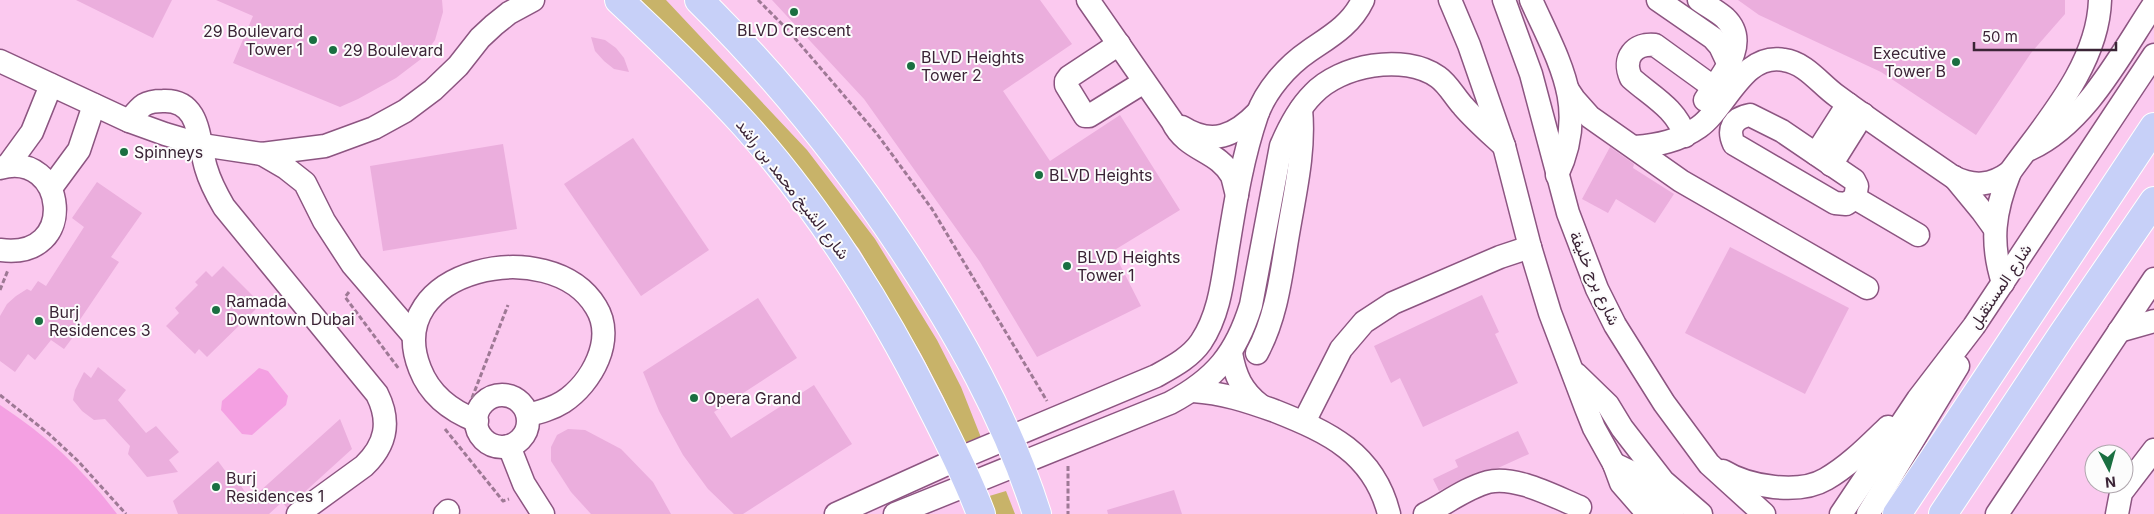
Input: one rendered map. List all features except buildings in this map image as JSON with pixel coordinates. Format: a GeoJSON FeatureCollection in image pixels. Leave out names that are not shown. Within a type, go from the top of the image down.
{"type":"FeatureCollection","features":[{"type":"Feature","properties":{"kind":"main road","name":"شارع الشيخ محمد بن راشد"},"geometry":{"type":"LineString","coordinates":[[619,0],[706,83],[745,125],[818,215],[881,312],[910,362],[970,484],[981,514]]}},
{"type":"Feature","properties":{"kind":"main road"},"geometry":{"type":"LineString","coordinates":[[699,0],[731,31],[800,108],[862,190],[926,283],[957,336],[1009,439],[1020,464],[1037,514]]}},
{"type":"Feature","properties":{"kind":"main road"},"geometry":{"type":"LineString","coordinates":[[1897,514],[2154,127]]}},
{"type":"Feature","properties":{"kind":"main road"},"geometry":{"type":"LineString","coordinates":[[1943,514],[2154,201]]}},
{"type":"Feature","properties":{"kind":"street"},"geometry":{"type":"LineString","coordinates":[[480,38],[498,0]]}},
{"type":"Feature","properties":{"kind":"street"},"geometry":{"type":"LineString","coordinates":[[0,61],[129,121],[202,145],[262,154],[325,146],[374,128],[405,111],[433,90],[458,66],[480,38],[509,13],[533,0]]}},
{"type":"Feature","properties":{"kind":"street"},"geometry":{"type":"LineString","coordinates":[[1088,0],[1185,140],[1222,163],[1233,178],[1237,195]]}},
{"type":"Feature","properties":{"kind":"street"},"geometry":{"type":"LineString","coordinates":[[1172,121],[1199,135],[1212,137],[1224,136],[1246,125],[1258,112],[1275,84],[1285,72],[1297,60],[1348,23],[1363,0]]}},
{"type":"Feature","properties":{"kind":"street"},"geometry":{"type":"LineString","coordinates":[[1450,0],[1504,146],[1530,247],[1550,313],[1594,428],[1614,464],[1621,483],[1648,514]]}},
{"type":"Feature","properties":{"kind":"street","name":"شارع برج خليفة"},"geometry":{"type":"LineString","coordinates":[[1504,0],[1531,74],[1549,135],[1557,175],[1581,252],[1615,325],[1660,397],[1701,453],[1719,475],[1764,514]]}},
{"type":"Feature","properties":{"kind":"street"},"geometry":{"type":"LineString","coordinates":[[1531,0],[1568,90],[1572,122],[1567,150],[1557,175]]}},
{"type":"Feature","properties":{"kind":"street"},"geometry":{"type":"LineString","coordinates":[[1658,0],[1714,38],[1729,65]]}},
{"type":"Feature","properties":{"kind":"street"},"geometry":{"type":"LineString","coordinates":[[1685,136],[1713,87],[1729,65],[1736,46],[1735,35],[1724,17],[1699,0]]}},
{"type":"Feature","properties":{"kind":"street"},"geometry":{"type":"LineString","coordinates":[[2002,284],[1996,257],[1994,229],[1997,210],[2010,172],[2082,67],[2097,25],[2100,0]]}},
{"type":"Feature","properties":{"kind":"street"},"geometry":{"type":"LineString","coordinates":[[2025,151],[2062,129],[2083,109],[2154,4]]}},
{"type":"Feature","properties":{"kind":"street"},"geometry":{"type":"LineString","coordinates":[[1118,44],[1069,77],[1066,81],[1066,85],[1081,111],[1085,116],[1089,116],[1144,82]]}},
{"type":"Feature","properties":{"kind":"street"},"geometry":{"type":"LineString","coordinates":[[1685,136],[1682,127],[1673,113],[1631,78],[1627,69],[1627,60],[1631,52],[1637,47],[1646,44],[1655,45],[1713,87]]}},
{"type":"Feature","properties":{"kind":"street","name":"شارع المستقبل"},"geometry":{"type":"LineString","coordinates":[[1841,514],[1918,400],[1974,326],[2154,55]]}},
{"type":"Feature","properties":{"kind":"street"},"geometry":{"type":"LineString","coordinates":[[1567,150],[1585,138],[1606,134],[1626,141],[1652,146],[1685,136],[1713,115],[1748,70],[1759,63],[1772,59],[1785,60],[1797,64],[1856,109],[1964,182],[1988,184],[2010,172]]}},
{"type":"Feature","properties":{"kind":"street"},"geometry":{"type":"LineString","coordinates":[[895,514],[1170,403],[1193,391],[1214,374],[1231,354],[1243,330],[1251,305],[1281,146],[1300,108],[1314,92],[1333,78],[1351,70],[1398,63],[1420,68],[1437,76],[1448,86],[1464,107],[1504,146]]}},
{"type":"Feature","properties":{"kind":"street"},"geometry":{"type":"LineString","coordinates":[[0,250],[14,252],[29,249],[41,241],[50,230],[56,216],[56,202],[51,188],[43,178],[33,170],[8,162],[32,132],[50,85]]}},
{"type":"Feature","properties":{"kind":"street"},"geometry":{"type":"LineString","coordinates":[[1568,90],[1590,117],[1705,197],[1867,288]]}},
{"type":"Feature","properties":{"kind":"street"},"geometry":{"type":"LineString","coordinates":[[129,121],[145,103],[171,100],[187,109],[198,127],[206,167],[213,188],[224,207],[376,394],[383,406],[385,432],[381,446],[374,457],[298,514]]}},
{"type":"Feature","properties":{"kind":"street"},"geometry":{"type":"LineString","coordinates":[[51,188],[79,150],[94,105]]}},
{"type":"Feature","properties":{"kind":"street"},"geometry":{"type":"LineString","coordinates":[[1257,353],[1269,327],[1276,300],[1300,166],[1302,137],[1300,108]]}},
{"type":"Feature","properties":{"kind":"street"},"geometry":{"type":"LineString","coordinates":[[1823,160],[1856,109]]}},
{"type":"Feature","properties":{"kind":"street"},"geometry":{"type":"LineString","coordinates":[[836,514],[958,459],[1156,376],[1181,362],[1200,344],[1212,322],[1220,296],[1237,195],[1246,152],[1258,112]]}},
{"type":"Feature","properties":{"kind":"street"},"geometry":{"type":"LineString","coordinates":[[1750,115],[1782,132],[1823,160],[1854,180],[1857,186],[1855,198],[1846,204],[1835,203],[1734,144],[1730,136],[1730,128],[1741,116],[1750,115]]}},
{"type":"Feature","properties":{"kind":"street"},"geometry":{"type":"LineString","coordinates":[[1765,163],[1761,156],[1763,142],[1774,132],[1782,132]]}},
{"type":"Feature","properties":{"kind":"street"},"geometry":{"type":"LineString","coordinates":[[305,183],[313,164],[325,146]]}},
{"type":"Feature","properties":{"kind":"street"},"geometry":{"type":"LineString","coordinates":[[262,154],[286,168],[305,183],[324,221],[352,264],[413,335]]}},
{"type":"Feature","properties":{"kind":"street"},"geometry":{"type":"LineString","coordinates":[[1953,176],[1982,211],[1994,229]]}},
{"type":"Feature","properties":{"kind":"street"},"geometry":{"type":"LineString","coordinates":[[1855,198],[1918,235]]}},
{"type":"Feature","properties":{"kind":"street"},"geometry":{"type":"LineString","coordinates":[[1304,422],[1341,348],[1364,322],[1393,302],[1500,257],[1530,247]]}},
{"type":"Feature","properties":{"kind":"street"},"geometry":{"type":"LineString","coordinates":[[471,419],[480,407],[492,397],[500,395],[515,398],[521,403],[528,415],[526,432],[516,443],[501,447],[486,442],[471,419],[444,403],[427,383],[417,361],[413,335],[422,312],[437,291],[448,283],[473,273],[505,267],[550,273],[574,285],[594,302],[600,314],[604,333],[600,352],[590,375],[574,394],[552,408],[528,415]]}},
{"type":"Feature","properties":{"kind":"street"},"geometry":{"type":"LineString","coordinates":[[1997,514],[2154,279]]}},
{"type":"Feature","properties":{"kind":"street"},"geometry":{"type":"LineString","coordinates":[[2119,331],[2154,321]]}},
{"type":"Feature","properties":{"kind":"street"},"geometry":{"type":"LineString","coordinates":[[1868,514],[1954,374],[1974,326]]}},
{"type":"Feature","properties":{"kind":"street"},"geometry":{"type":"LineString","coordinates":[[1231,354],[1240,384],[1250,397],[1263,407]]}},
{"type":"Feature","properties":{"kind":"street"},"geometry":{"type":"LineString","coordinates":[[1574,372],[1608,405],[1622,428],[1663,481],[1702,514]]}},
{"type":"Feature","properties":{"kind":"street"},"geometry":{"type":"LineString","coordinates":[[1193,391],[1229,395],[1304,422],[1329,434],[1350,449],[1369,469],[1382,492],[1389,514]]}},
{"type":"Feature","properties":{"kind":"street"},"geometry":{"type":"LineString","coordinates":[[1701,453],[1713,464],[1742,480],[1775,487],[1808,485],[1824,481],[1848,465],[1918,400]]}},
{"type":"Feature","properties":{"kind":"street"},"geometry":{"type":"LineString","coordinates":[[509,446],[524,484],[543,514]]}},
{"type":"Feature","properties":{"kind":"street"},"geometry":{"type":"LineString","coordinates":[[2118,514],[2121,493],[2152,453]]}},
{"type":"Feature","properties":{"kind":"street"},"geometry":{"type":"LineString","coordinates":[[2133,514],[2134,499],[2152,453]]}},
{"type":"Feature","properties":{"kind":"street"},"geometry":{"type":"LineString","coordinates":[[1614,464],[1637,475],[1673,514]]}},
{"type":"Feature","properties":{"kind":"street"},"geometry":{"type":"LineString","coordinates":[[1425,514],[1476,487],[1499,481],[1522,484],[1580,507]]}},
{"type":"Feature","properties":{"kind":"path"},"geometry":{"type":"LineString","coordinates":[[758,0],[787,29],[877,134],[932,209],[1043,392],[1056,419]]}},
{"type":"Feature","properties":{"kind":"path"},"geometry":{"type":"LineString","coordinates":[[456,443],[471,419],[508,305]]}},
{"type":"Feature","properties":{"kind":"path"},"geometry":{"type":"LineString","coordinates":[[0,396],[49,434],[78,461],[126,514]]}},
{"type":"Feature","properties":{"kind":"path"},"geometry":{"type":"LineString","coordinates":[[1068,445],[1068,514]]}},
{"type":"Feature","properties":{"kind":"shaded area"},"geometry":{"type":"Polygon","coordinates":[[[641,0],[666,0],[807,150],[875,239],[937,340],[961,387],[984,445],[966,451],[944,398],[921,354],[859,249],[825,206],[641,0]]]}},
{"type":"Feature","properties":{"kind":"shaded area"},"geometry":{"type":"Polygon","coordinates":[[[259,368],[268,371],[288,396],[286,405],[252,435],[242,434],[221,410],[222,401],[259,368]]]}},
{"type":"Feature","properties":{"kind":"shaded area"},"geometry":{"type":"Polygon","coordinates":[[[0,405],[33,428],[63,454],[78,468],[117,514],[0,514],[0,405]]]}},
{"type":"Feature","properties":{"kind":"shaded area"},"geometry":{"type":"Polygon","coordinates":[[[1006,491],[1015,514],[994,514],[986,497],[1006,491]]]}},
{"type":"Feature","properties":{"kind":"place","name":"BLVD Crescent"},"geometry":{"type":"Point","coordinates":[794,12]}},
{"type":"Feature","properties":{"kind":"place","name":"29 Boulevard Tower 1"},"geometry":{"type":"Point","coordinates":[313,40]}},
{"type":"Feature","properties":{"kind":"place","name":"29 Boulevard"},"geometry":{"type":"Point","coordinates":[333,50]}},
{"type":"Feature","properties":{"kind":"place","name":"Executive Tower B"},"geometry":{"type":"Point","coordinates":[1956,62]}},
{"type":"Feature","properties":{"kind":"place","name":"BLVD Heights Tower 2"},"geometry":{"type":"Point","coordinates":[911,66]}},
{"type":"Feature","properties":{"kind":"place","name":"Spinneys"},"geometry":{"type":"Point","coordinates":[124,152]}},
{"type":"Feature","properties":{"kind":"place","name":"BLVD Heights"},"geometry":{"type":"Point","coordinates":[1039,175]}},
{"type":"Feature","properties":{"kind":"place","name":"BLVD Heights Tower 1"},"geometry":{"type":"Point","coordinates":[1067,266]}},
{"type":"Feature","properties":{"kind":"place","name":"Ramada Downtown Dubai"},"geometry":{"type":"Point","coordinates":[216,310]}},
{"type":"Feature","properties":{"kind":"place","name":"Burj Residences 3"},"geometry":{"type":"Point","coordinates":[39,321]}},
{"type":"Feature","properties":{"kind":"place","name":"Opera Grand"},"geometry":{"type":"Point","coordinates":[694,398]}},
{"type":"Feature","properties":{"kind":"place","name":"Burj Residences 1"},"geometry":{"type":"Point","coordinates":[216,487]}}]}
